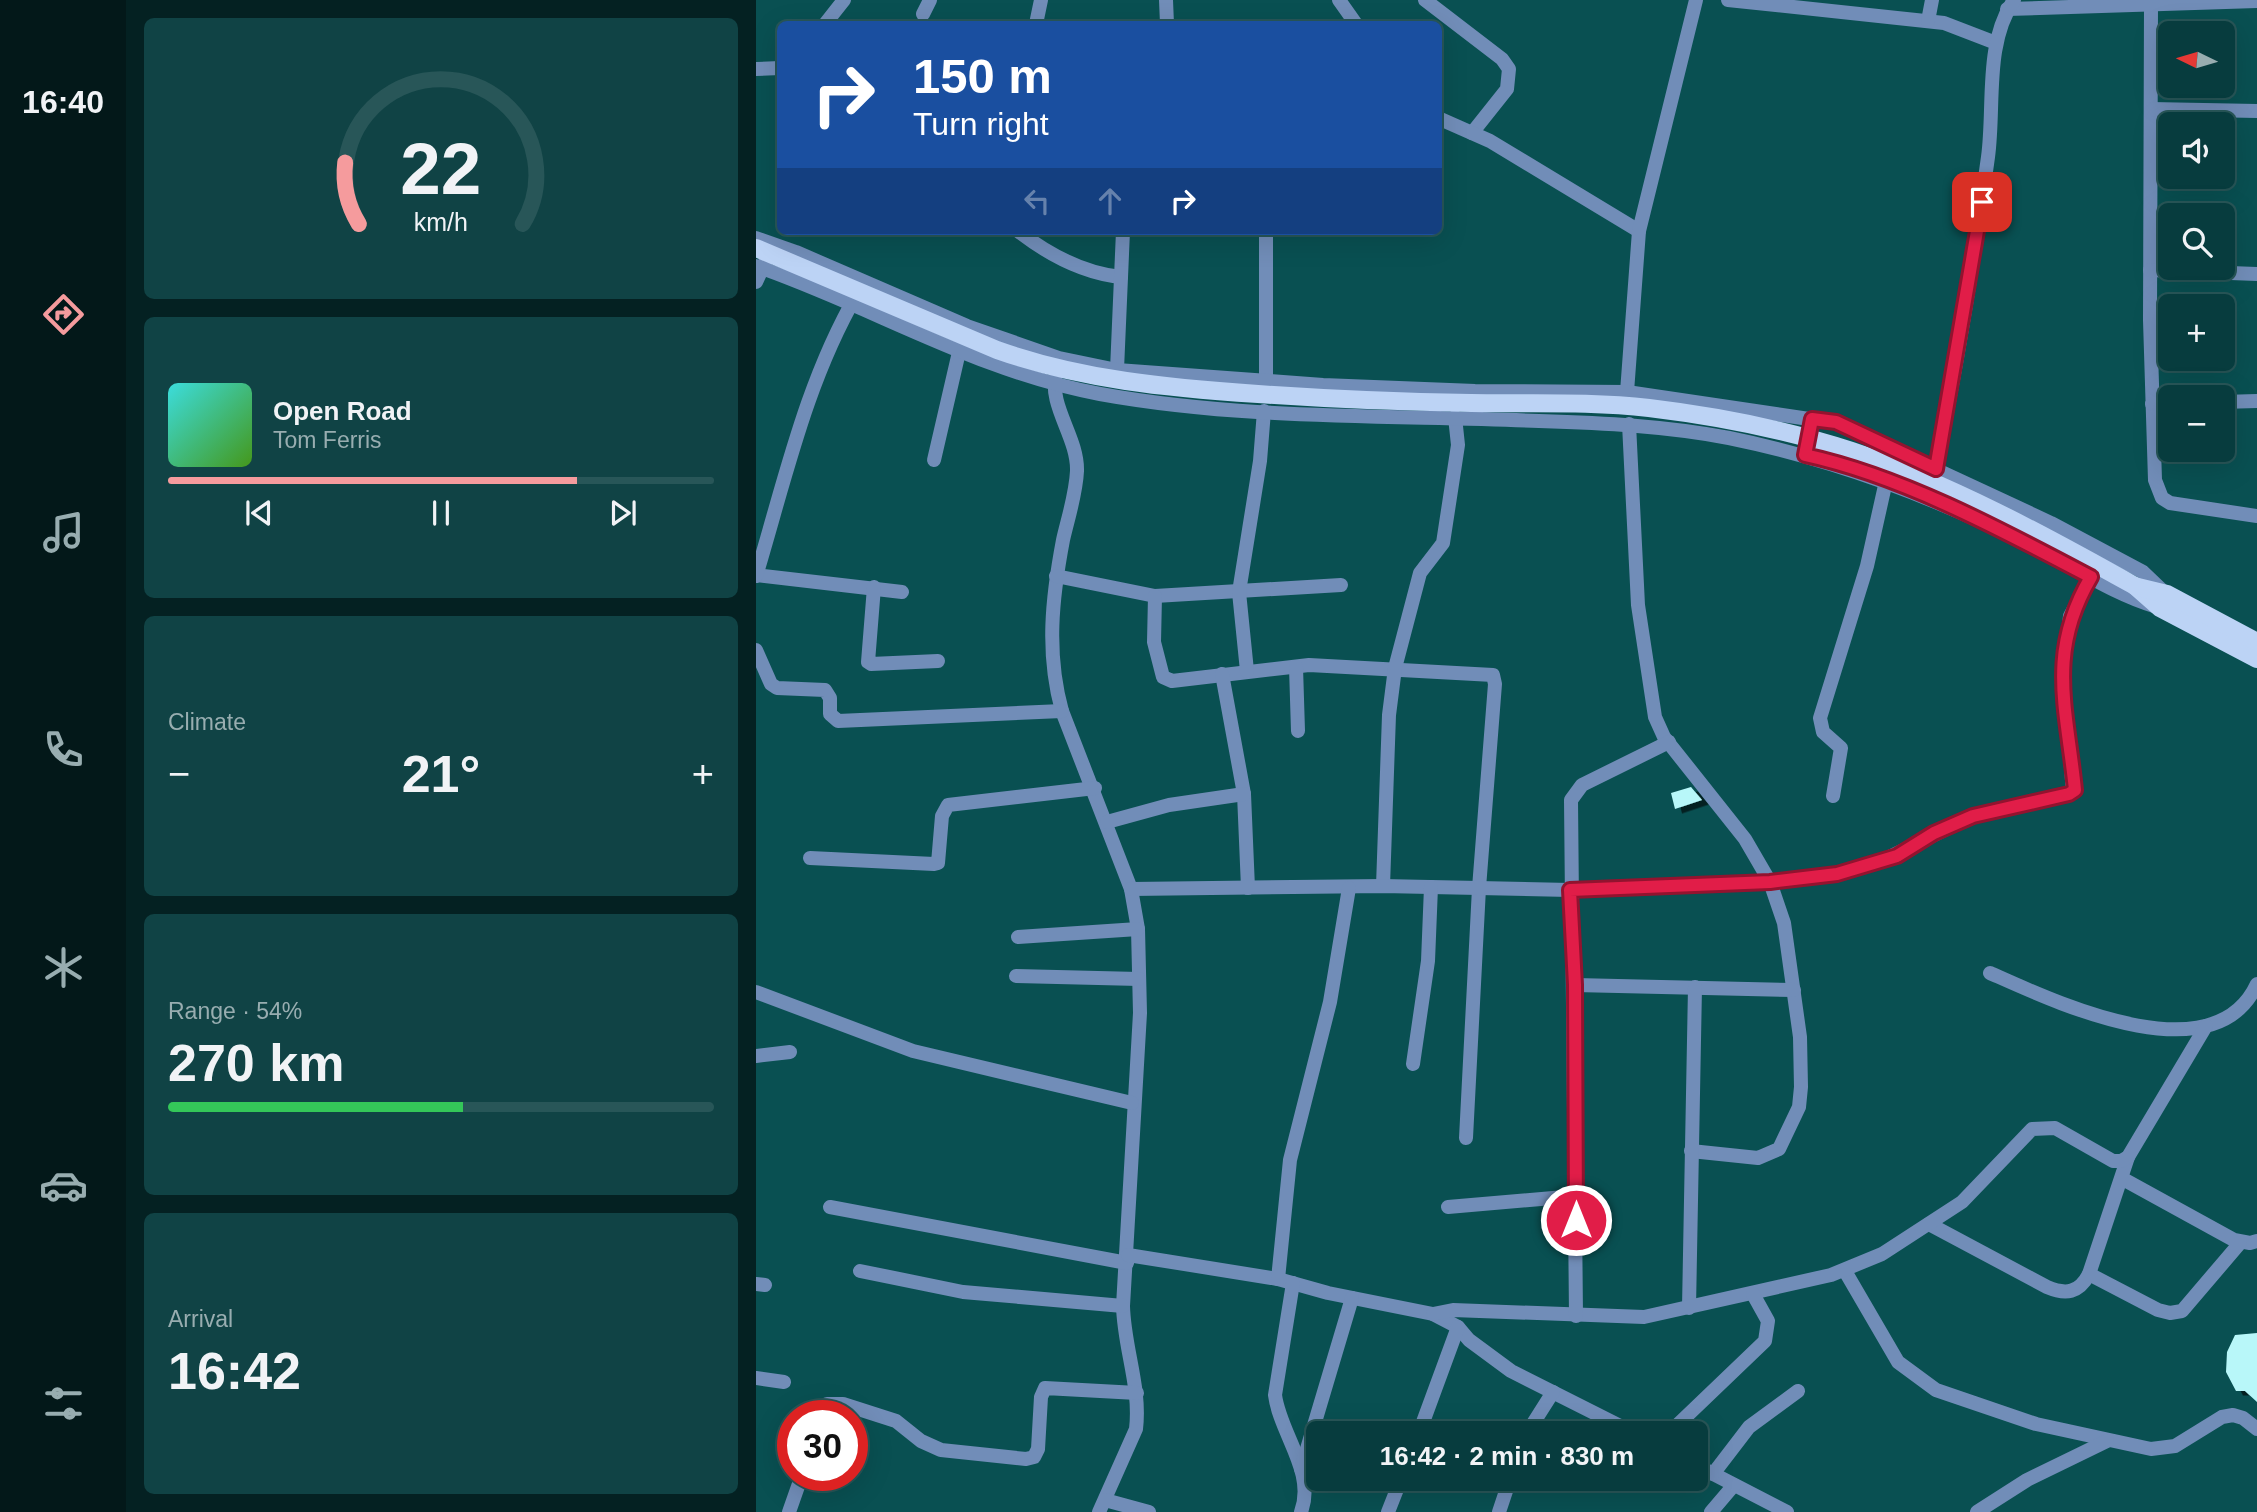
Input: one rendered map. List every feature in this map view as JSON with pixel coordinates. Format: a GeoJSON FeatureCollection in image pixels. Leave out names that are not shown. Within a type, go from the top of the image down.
{"type":"FeatureCollection","features":[{"type":"Feature","properties":{"kind":"main road"},"geometry":{"type":"LineString","coordinates":[[764,246],[997,350],[1033,363],[1097,378],[1187,389],[1303,397],[1649,408],[1818,441],[1886,464],[1990,510],[2163,601],[2257,659]]}},
{"type":"Feature","properties":{"kind":"main road"},"geometry":{"type":"LineString","coordinates":[[2163,601],[2257,642]]}},
{"type":"Feature","properties":{"kind":"street"},"geometry":{"type":"LineString","coordinates":[[827,21],[844,0]]}},
{"type":"Feature","properties":{"kind":"street"},"geometry":{"type":"LineString","coordinates":[[923,14],[930,0]]}},
{"type":"Feature","properties":{"kind":"street"},"geometry":{"type":"LineString","coordinates":[[1038,21],[1041,0]]}},
{"type":"Feature","properties":{"kind":"street"},"geometry":{"type":"LineString","coordinates":[[1167,0],[1167,21]]}},
{"type":"Feature","properties":{"kind":"street"},"geometry":{"type":"LineString","coordinates":[[1339,0],[1354,21]]}},
{"type":"Feature","properties":{"kind":"street"},"geometry":{"type":"LineString","coordinates":[[1425,0],[1502,59],[1509,69],[1507,89],[1472,133]]}},
{"type":"Feature","properties":{"kind":"street"},"geometry":{"type":"LineString","coordinates":[[1627,392],[1639,231],[1696,0]]}},
{"type":"Feature","properties":{"kind":"street"},"geometry":{"type":"LineString","coordinates":[[1728,0],[1928,21],[1957,27],[1996,43]]}},
{"type":"Feature","properties":{"kind":"street"},"geometry":{"type":"LineString","coordinates":[[1928,21],[1931,0]]}},
{"type":"Feature","properties":{"kind":"street"},"geometry":{"type":"LineString","coordinates":[[1936,469],[1976,245],[1990,142],[1996,43],[2011,5],[2151,5],[2173,2],[2257,1]]}},
{"type":"Feature","properties":{"kind":"street"},"geometry":{"type":"LineString","coordinates":[[2151,5],[2150,270],[2155,480],[2162,498],[2188,507],[2257,516]]}},
{"type":"Feature","properties":{"kind":"street"},"geometry":{"type":"LineString","coordinates":[[756,69],[777,68]]}},
{"type":"Feature","properties":{"kind":"street"},"geometry":{"type":"LineString","coordinates":[[2151,109],[2257,111]]}},
{"type":"Feature","properties":{"kind":"street"},"geometry":{"type":"LineString","coordinates":[[1442,120],[1472,133],[1639,231]]}},
{"type":"Feature","properties":{"kind":"street"},"geometry":{"type":"LineString","coordinates":[[1023,235],[1082,269],[1121,277]]}},
{"type":"Feature","properties":{"kind":"street"},"geometry":{"type":"LineString","coordinates":[[1117,370],[1123,235]]}},
{"type":"Feature","properties":{"kind":"street"},"geometry":{"type":"LineString","coordinates":[[1266,235],[1266,381]]}},
{"type":"Feature","properties":{"kind":"street"},"geometry":{"type":"LineString","coordinates":[[756,238],[764,246],[865,281],[967,326],[1059,358],[1117,370],[1266,381],[1475,391],[1627,392],[1836,422],[2051,523],[2143,572],[2163,601]]}},
{"type":"Feature","properties":{"kind":"street"},"geometry":{"type":"LineString","coordinates":[[764,246],[758,272],[851,304],[957,350],[1053,385],[1158,403],[1264,411],[1629,424],[1726,438],[1805,455],[1886,481],[2031,546],[2130,599],[2163,601]]}},
{"type":"Feature","properties":{"kind":"street"},"geometry":{"type":"LineString","coordinates":[[2150,270],[2257,274]]}},
{"type":"Feature","properties":{"kind":"street"},"geometry":{"type":"LineString","coordinates":[[865,281],[824,356],[756,576],[902,592]]}},
{"type":"Feature","properties":{"kind":"street"},"geometry":{"type":"LineString","coordinates":[[934,460],[957,350],[967,326]]}},
{"type":"Feature","properties":{"kind":"street"},"geometry":{"type":"LineString","coordinates":[[1059,358],[1053,385],[1067,425],[1077,469],[1056,576],[1051,659],[1062,710],[1131,889],[1138,929],[1139,979],[1123,1306],[1124,1329],[1137,1393],[1136,1429],[1102,1506],[1149,1512]]}},
{"type":"Feature","properties":{"kind":"street"},"geometry":{"type":"LineString","coordinates":[[2235,402],[2257,401]]}},
{"type":"Feature","properties":{"kind":"street"},"geometry":{"type":"LineString","coordinates":[[2152,404],[2158,404]]}},
{"type":"Feature","properties":{"kind":"street"},"geometry":{"type":"LineString","coordinates":[[1247,671],[1239,592],[1260,461],[1264,411]]}},
{"type":"Feature","properties":{"kind":"street"},"geometry":{"type":"LineString","coordinates":[[1383,887],[1387,744],[1395,668],[1422,568],[1443,543],[1458,436],[1455,417]]}},
{"type":"Feature","properties":{"kind":"street"},"geometry":{"type":"LineString","coordinates":[[1805,455],[1812,419]]}},
{"type":"Feature","properties":{"kind":"street"},"geometry":{"type":"LineString","coordinates":[[1629,424],[1634,557],[1642,640],[1651,700],[1659,728],[1745,839],[1770,882],[1784,923],[1794,990],[1801,1087],[1798,1107],[1779,1150],[1758,1158],[1691,1151]]}},
{"type":"Feature","properties":{"kind":"street"},"geometry":{"type":"LineString","coordinates":[[1833,796],[1840,748],[1821,730],[1820,718],[1867,566],[1886,481]]}},
{"type":"Feature","properties":{"kind":"street"},"geometry":{"type":"LineString","coordinates":[[1056,576],[1155,596],[1341,585]]}},
{"type":"Feature","properties":{"kind":"street"},"geometry":{"type":"LineString","coordinates":[[1131,889],[1431,887],[1570,890],[1770,882],[1837,874],[1877,863],[1973,816],[2073,792],[2063,674],[2070,616],[2091,577]]}},
{"type":"Feature","properties":{"kind":"street"},"geometry":{"type":"LineString","coordinates":[[874,587],[868,662],[877,664],[938,661]]}},
{"type":"Feature","properties":{"kind":"street"},"geometry":{"type":"LineString","coordinates":[[1155,596],[1154,642],[1163,677],[1177,681],[1247,671],[1329,664],[1489,674],[1494,679],[1479,888],[1466,1138]]}},
{"type":"Feature","properties":{"kind":"street"},"geometry":{"type":"LineString","coordinates":[[756,650],[771,684],[777,688],[825,690],[830,698],[830,714],[838,721],[1062,710]]}},
{"type":"Feature","properties":{"kind":"street"},"geometry":{"type":"LineString","coordinates":[[1296,667],[1298,731]]}},
{"type":"Feature","properties":{"kind":"street"},"geometry":{"type":"LineString","coordinates":[[1222,674],[1244,794],[1248,888]]}},
{"type":"Feature","properties":{"kind":"street"},"geometry":{"type":"LineString","coordinates":[[1576,1316],[1575,985],[1570,890],[1570,811],[1574,793],[1582,785],[1668,742]]}},
{"type":"Feature","properties":{"kind":"street"},"geometry":{"type":"LineString","coordinates":[[810,858],[934,864],[938,863],[942,816],[948,805],[1094,788]]}},
{"type":"Feature","properties":{"kind":"street"},"geometry":{"type":"LineString","coordinates":[[1107,822],[1169,805],[1244,794]]}},
{"type":"Feature","properties":{"kind":"street"},"geometry":{"type":"LineString","coordinates":[[1413,1064],[1428,961],[1431,887]]}},
{"type":"Feature","properties":{"kind":"street"},"geometry":{"type":"LineString","coordinates":[[1278,1279],[1290,1160],[1330,1002],[1349,888]]}},
{"type":"Feature","properties":{"kind":"street"},"geometry":{"type":"LineString","coordinates":[[1018,936],[1138,929]]}},
{"type":"Feature","properties":{"kind":"street"},"geometry":{"type":"LineString","coordinates":[[1990,973],[2100,1018],[2143,1027],[2206,1026]]}},
{"type":"Feature","properties":{"kind":"street"},"geometry":{"type":"LineString","coordinates":[[1016,976],[1139,979]]}},
{"type":"Feature","properties":{"kind":"street"},"geometry":{"type":"LineString","coordinates":[[1929,1224],[2060,1293],[2082,1287],[2089,1275],[2123,1179],[2128,1157],[2206,1026],[2242,1005],[2257,984]]}},
{"type":"Feature","properties":{"kind":"street"},"geometry":{"type":"LineString","coordinates":[[1575,985],[1794,990]]}},
{"type":"Feature","properties":{"kind":"street"},"geometry":{"type":"LineString","coordinates":[[1689,1308],[1695,987]]}},
{"type":"Feature","properties":{"kind":"street"},"geometry":{"type":"LineString","coordinates":[[756,992],[913,1051],[1132,1103]]}},
{"type":"Feature","properties":{"kind":"street"},"geometry":{"type":"LineString","coordinates":[[756,1056],[790,1052]]}},
{"type":"Feature","properties":{"kind":"street"},"geometry":{"type":"LineString","coordinates":[[1433,1314],[1453,1310],[1644,1317],[1753,1294],[1845,1270],[1882,1254],[1962,1202],[2032,1129],[2055,1128],[2113,1161],[2128,1157]]}},
{"type":"Feature","properties":{"kind":"street"},"geometry":{"type":"LineString","coordinates":[[2123,1179],[2240,1242],[2257,1241]]}},
{"type":"Feature","properties":{"kind":"street"},"geometry":{"type":"LineString","coordinates":[[1448,1207],[1576,1196]]}},
{"type":"Feature","properties":{"kind":"street"},"geometry":{"type":"LineString","coordinates":[[830,1207],[1127,1259],[1278,1279],[1352,1298],[1385,1302],[1433,1314],[1458,1327],[1491,1357],[1610,1421]]}},
{"type":"Feature","properties":{"kind":"street"},"geometry":{"type":"LineString","coordinates":[[2089,1275],[2158,1310],[2169,1313],[2182,1311],[2240,1242]]}},
{"type":"Feature","properties":{"kind":"street"},"geometry":{"type":"LineString","coordinates":[[1845,1270],[1889,1351],[1907,1371],[1927,1386],[2036,1423],[2107,1441],[2164,1449],[2175,1446],[2222,1417],[2233,1415],[2243,1418],[2257,1429]]}},
{"type":"Feature","properties":{"kind":"street"},"geometry":{"type":"LineString","coordinates":[[860,1271],[962,1293],[1123,1306]]}},
{"type":"Feature","properties":{"kind":"street"},"geometry":{"type":"LineString","coordinates":[[1293,1283],[1275,1395],[1277,1410],[1301,1469],[1305,1492],[1301,1512]]}},
{"type":"Feature","properties":{"kind":"street"},"geometry":{"type":"LineString","coordinates":[[1682,1421],[1765,1341],[1768,1321],[1753,1294]]}},
{"type":"Feature","properties":{"kind":"street"},"geometry":{"type":"LineString","coordinates":[[1301,1469],[1352,1298]]}},
{"type":"Feature","properties":{"kind":"street"},"geometry":{"type":"LineString","coordinates":[[1423,1421],[1458,1327]]}},
{"type":"Feature","properties":{"kind":"street"},"geometry":{"type":"LineString","coordinates":[[756,1378],[784,1382]]}},
{"type":"Feature","properties":{"kind":"street"},"geometry":{"type":"LineString","coordinates":[[868,1412],[896,1421],[921,1441],[941,1450],[1026,1459],[1034,1457],[1038,1449],[1041,1397],[1045,1388],[1137,1393]]}},
{"type":"Feature","properties":{"kind":"street"},"geometry":{"type":"LineString","coordinates":[[1713,1474],[1749,1427],[1798,1391]]}},
{"type":"Feature","properties":{"kind":"street"},"geometry":{"type":"LineString","coordinates":[[1535,1421],[1553,1392]]}},
{"type":"Feature","properties":{"kind":"street"},"geometry":{"type":"LineString","coordinates":[[1977,1512],[2027,1480],[2107,1441]]}},
{"type":"Feature","properties":{"kind":"street"},"geometry":{"type":"LineString","coordinates":[[1708,1471],[1787,1512]]}},
{"type":"Feature","properties":{"kind":"street"},"geometry":{"type":"LineString","coordinates":[[1712,1512],[1734,1485]]}},
{"type":"Feature","properties":{"kind":"street"},"geometry":{"type":"LineString","coordinates":[[789,1512],[796,1491]]}},
{"type":"Feature","properties":{"kind":"street"},"geometry":{"type":"LineString","coordinates":[[1388,1512],[1396,1491]]}},
{"type":"Feature","properties":{"kind":"street"},"geometry":{"type":"LineString","coordinates":[[1499,1512],[1506,1491]]}},
{"type":"Feature","properties":{"kind":"building"},"geometry":{"type":"Polygon","coordinates":[[[1691,787],[1702,800],[1675,809],[1671,793],[1691,787]]]}},
{"type":"Feature","properties":{"kind":"building"},"geometry":{"type":"Polygon","coordinates":[[[2257,1333],[2257,1402],[2245,1391],[2236,1391],[2226,1372],[2227,1352],[2235,1335],[2257,1333]]]}},
{"type":"Feature","properties":{"kind":"route"},"geometry":{"type":"LineString","coordinates":[[1576,1220],[1575,985],[1570,890],[1689,887],[1770,882],[1837,874],[1897,856],[1922,839],[1973,816],[2069,794],[2075,790],[2064,717],[2063,674],[2070,616],[2091,577],[1909,490],[1805,455],[1812,419],[1836,422],[1936,469],[1962,334],[1982,202]]}}]}
